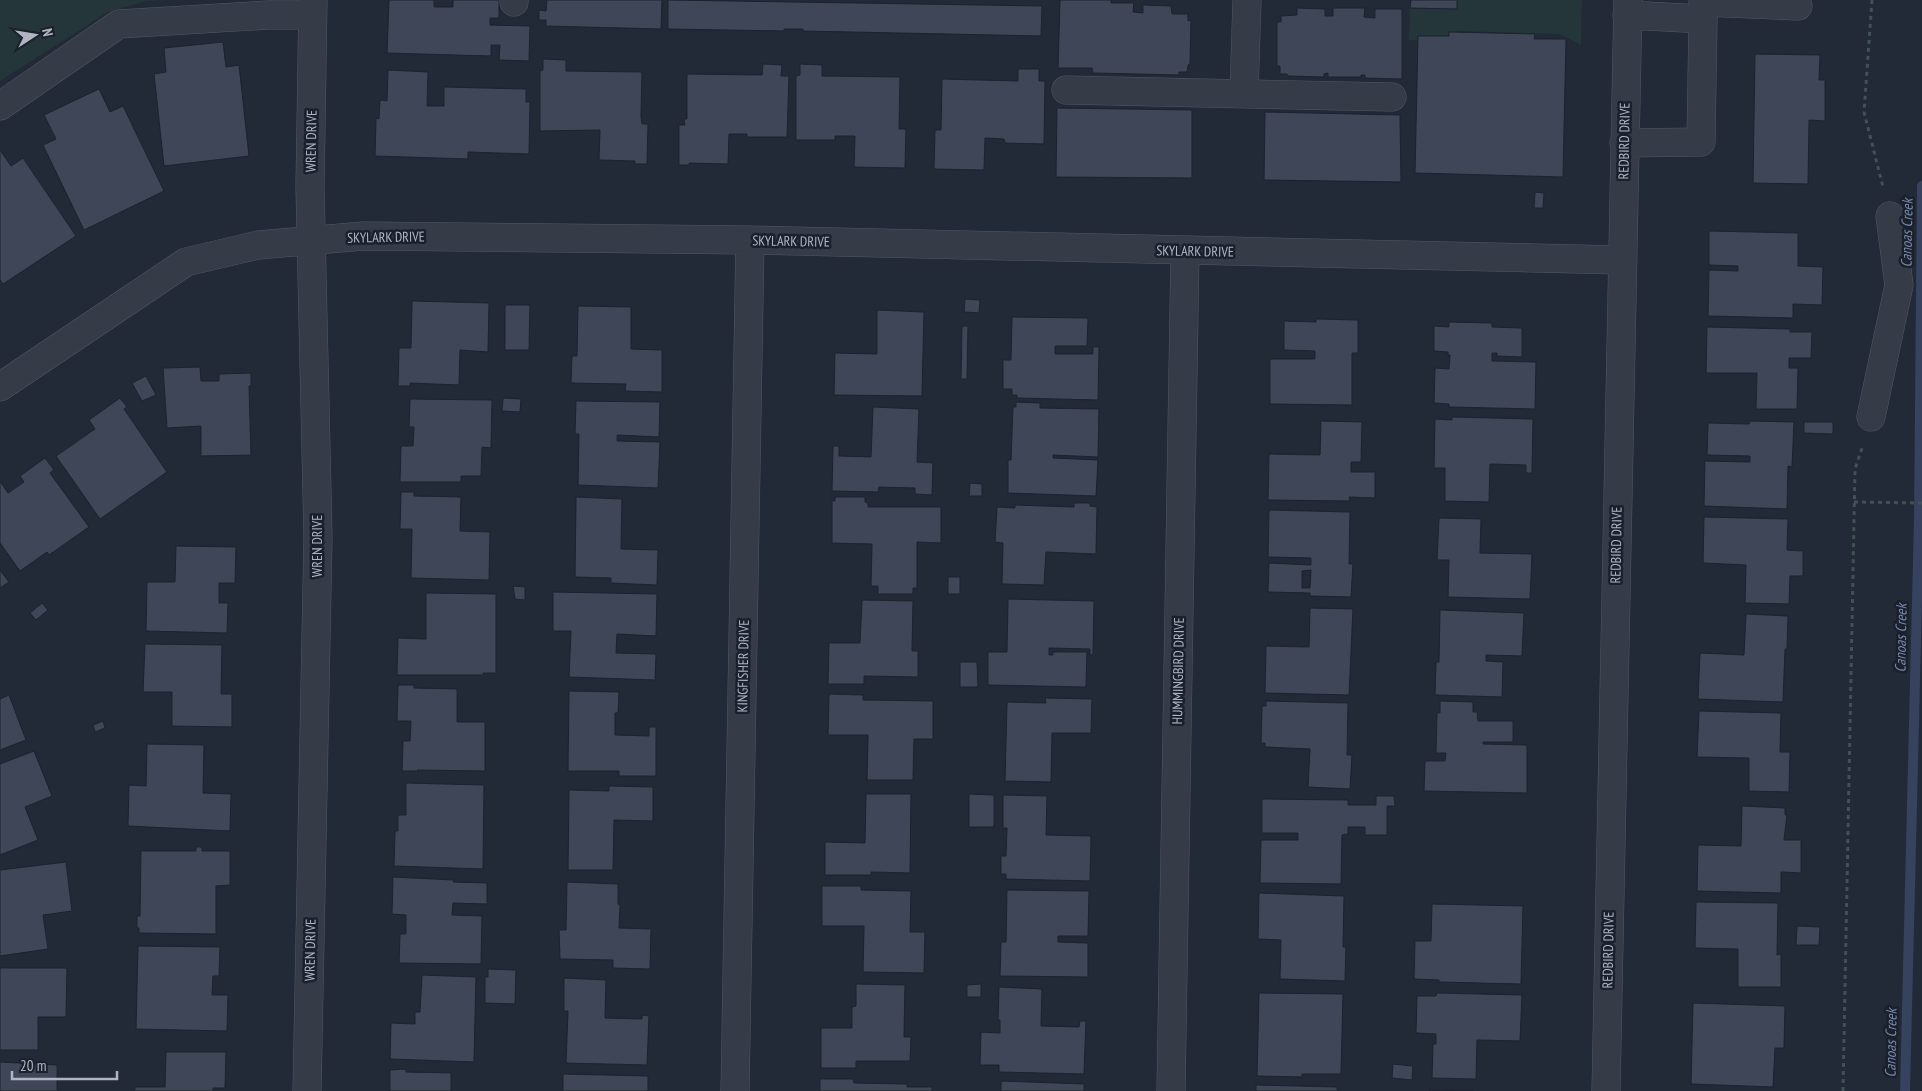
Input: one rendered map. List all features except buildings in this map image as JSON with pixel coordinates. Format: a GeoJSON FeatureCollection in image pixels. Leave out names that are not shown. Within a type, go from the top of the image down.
{"type":"FeatureCollection","features":[{"type":"Feature","properties":{"kind":"street"},"geometry":{"type":"LineString","coordinates":[[1244,94],[1247,0]]}},
{"type":"Feature","properties":{"kind":"street"},"geometry":{"type":"LineString","coordinates":[[1624,143],[1701,142],[1703,2],[1798,6]]}},
{"type":"Feature","properties":{"kind":"street"},"geometry":{"type":"LineString","coordinates":[[0,106],[119,24],[269,15],[313,8]]}},
{"type":"Feature","properties":{"kind":"street","name":"WREN DRIVE"},"geometry":{"type":"LineString","coordinates":[[307,1091],[318,537],[311,240],[313,8]]}},
{"type":"Feature","properties":{"kind":"street"},"geometry":{"type":"LineString","coordinates":[[1627,8],[1703,19]]}},
{"type":"Feature","properties":{"kind":"street","name":"REDBIRD DRIVE"},"geometry":{"type":"LineString","coordinates":[[1606,1091],[1627,8]]}},
{"type":"Feature","properties":{"kind":"street"},"geometry":{"type":"LineString","coordinates":[[1066,90],[1392,97]]}},
{"type":"Feature","properties":{"kind":"street"},"geometry":{"type":"LineString","coordinates":[[1871,417],[1899,285],[1890,216]]}},
{"type":"Feature","properties":{"kind":"street","name":"SKYLARK DRIVE"},"geometry":{"type":"LineString","coordinates":[[0,386],[186,262],[258,244],[364,236],[750,240],[1621,260]]}},
{"type":"Feature","properties":{"kind":"street","name":"KINGFISHER DRIVE"},"geometry":{"type":"LineString","coordinates":[[735,1091],[750,240]]}},
{"type":"Feature","properties":{"kind":"street","name":"HUMMINGBIRD DRIVE"},"geometry":{"type":"LineString","coordinates":[[1171,1091],[1185,251]]}},
{"type":"Feature","properties":{"kind":"path"},"geometry":{"type":"LineString","coordinates":[[1872,0],[1864,112],[1890,216]]}},
{"type":"Feature","properties":{"kind":"path"},"geometry":{"type":"LineString","coordinates":[[1843,1091],[1855,469],[1871,417]]}},
{"type":"Feature","properties":{"kind":"path"},"geometry":{"type":"LineString","coordinates":[[1854,502],[1922,503]]}},
{"type":"Feature","properties":{"kind":"shaded area"},"geometry":{"type":"Polygon","coordinates":[[[0,0],[169,0],[146,1],[108,12],[0,81],[0,0]]]}},
{"type":"Feature","properties":{"kind":"shaded area"},"geometry":{"type":"Polygon","coordinates":[[[1457,0],[1582,0],[1581,45],[1560,34],[1457,31],[1456,42],[1409,40],[1410,8],[1457,9],[1457,0]]]}},
{"type":"Feature","properties":{"kind":"waterway","name":"Canoas Creek"},"geometry":{"type":"LineString","coordinates":[[1905,1091],[1919,518],[1922,186]]}}]}
